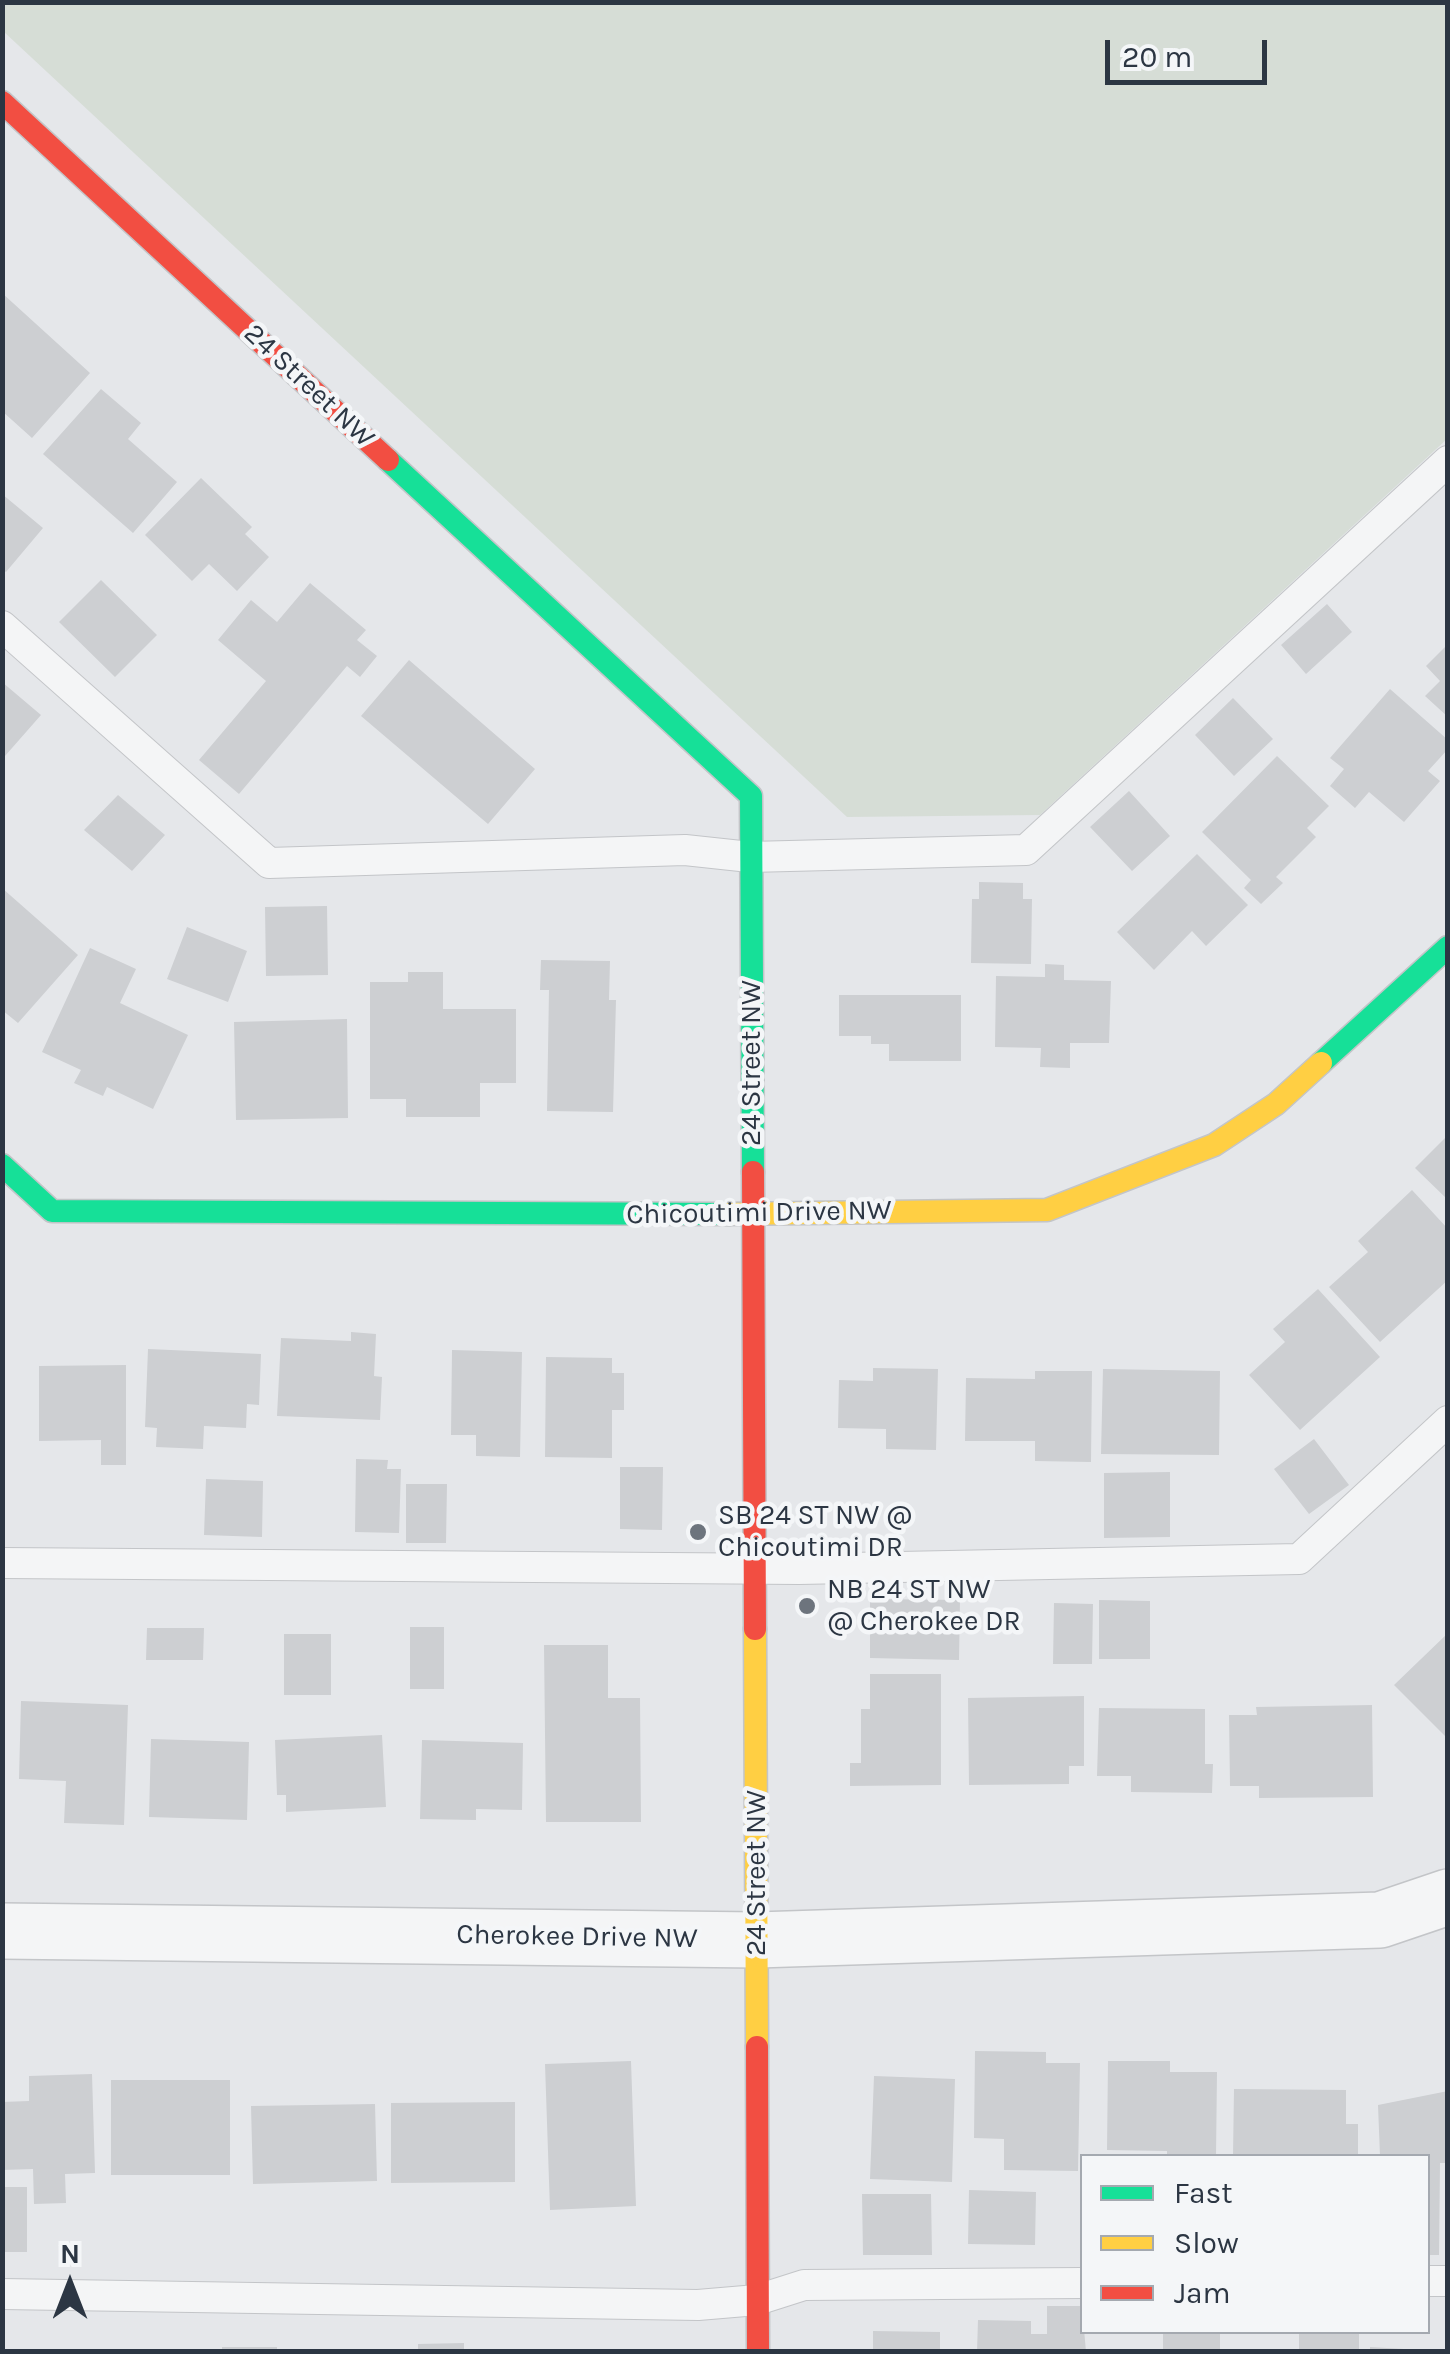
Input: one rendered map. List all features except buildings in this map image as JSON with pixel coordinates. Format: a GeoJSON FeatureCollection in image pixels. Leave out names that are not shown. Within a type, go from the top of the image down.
{"type":"FeatureCollection","features":[{"type":"Feature","properties":{"kind":"street","name":"24 Street NW"},"geometry":{"type":"LineString","coordinates":[[2,102],[751,796],[758,2352]]}},
{"type":"Feature","properties":{"kind":"street","name":"Chicoutimi Drive NW"},"geometry":{"type":"LineString","coordinates":[[2,1165],[52,1211],[675,1215],[1047,1210],[1214,1146],[1276,1104],[1448,947]]}},
{"type":"Feature","properties":{"kind":"street","name":"Cherokee Drive NW"},"geometry":{"type":"LineString","coordinates":[[2,1931],[757,1940],[1380,1920],[1448,1897]]}},
{"type":"Feature","properties":{"kind":"lane"},"geometry":{"type":"LineString","coordinates":[[2,626],[269,863],[685,850],[750,857],[1026,850],[1448,461]]}},
{"type":"Feature","properties":{"kind":"lane"},"geometry":{"type":"LineString","coordinates":[[2,1563],[755,1569],[1299,1559],[1448,1421]]}},
{"type":"Feature","properties":{"kind":"lane"},"geometry":{"type":"LineString","coordinates":[[2,2294],[698,2304],[757,2300],[804,2284],[1080,2283]]}},
{"type":"Feature","properties":{"kind":"shaded area"},"geometry":{"type":"Polygon","coordinates":[[[2,3],[1447,3],[1447,439],[1040,815],[847,817],[3,31],[2,3]]]}},
{"type":"Feature","properties":{"kind":"traffic: fast"},"geometry":{"type":"LineString","coordinates":[[388,460],[751,796],[753,1172]]}},
{"type":"Feature","properties":{"kind":"traffic: fast"},"geometry":{"type":"LineString","coordinates":[[1321,1063],[1448,947]]}},
{"type":"Feature","properties":{"kind":"traffic: fast"},"geometry":{"type":"LineString","coordinates":[[2,1165],[52,1211],[728,1214]]}},
{"type":"Feature","properties":{"kind":"traffic: slow"},"geometry":{"type":"LineString","coordinates":[[728,1214],[1047,1210],[1214,1145],[1276,1104],[1321,1063]]}},
{"type":"Feature","properties":{"kind":"traffic: slow"},"geometry":{"type":"LineString","coordinates":[[755,1629],[757,2047]]}},
{"type":"Feature","properties":{"kind":"traffic: jam"},"geometry":{"type":"LineString","coordinates":[[2,102],[388,460]]}},
{"type":"Feature","properties":{"kind":"traffic: jam"},"geometry":{"type":"LineString","coordinates":[[753,1172],[755,1629]]}},
{"type":"Feature","properties":{"kind":"traffic: jam"},"geometry":{"type":"LineString","coordinates":[[757,2047],[758,2352]]}},
{"type":"Feature","properties":{"kind":"place","name":"SB 24 ST NW @ Chicoutimi DR"},"geometry":{"type":"Point","coordinates":[698,1532]}},
{"type":"Feature","properties":{"kind":"place","name":"NB 24 ST NW @ Cherokee DR"},"geometry":{"type":"Point","coordinates":[807,1606]}}]}
